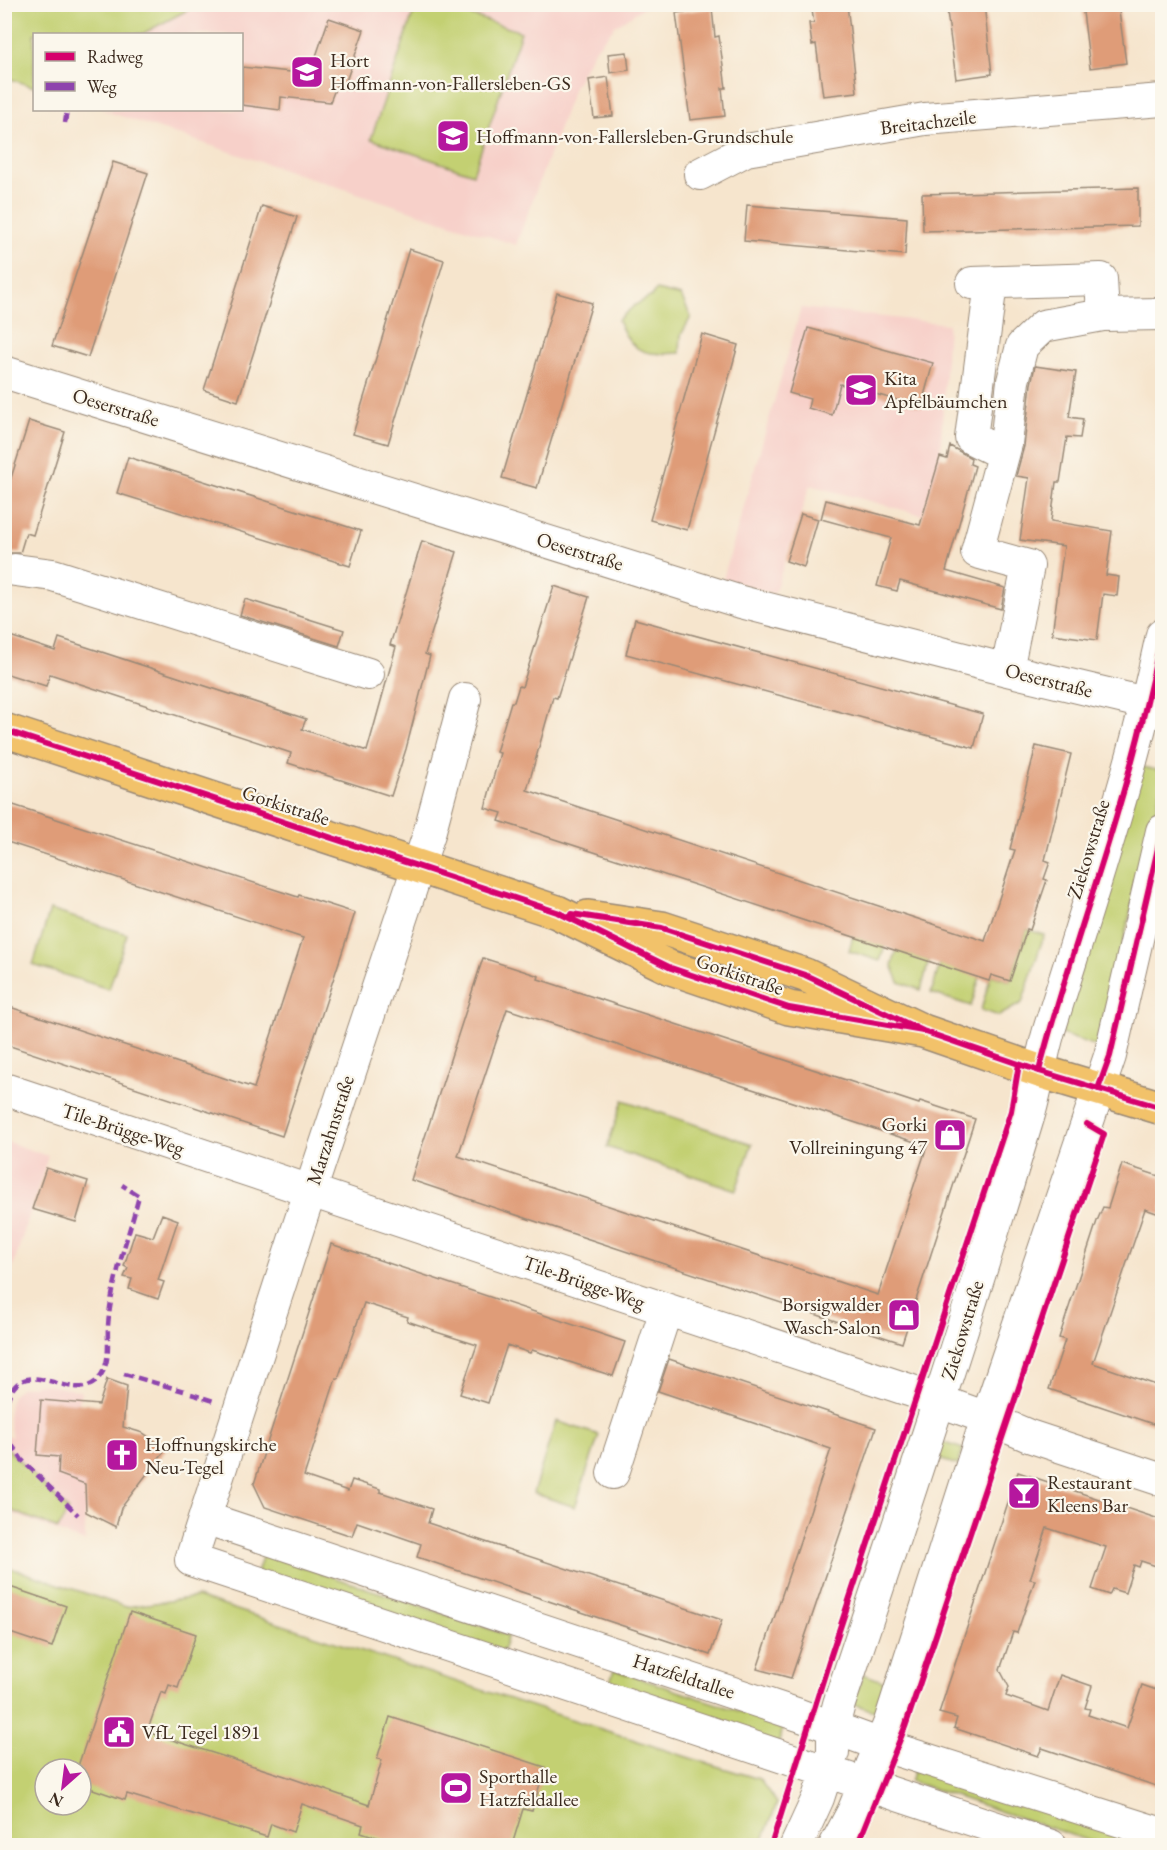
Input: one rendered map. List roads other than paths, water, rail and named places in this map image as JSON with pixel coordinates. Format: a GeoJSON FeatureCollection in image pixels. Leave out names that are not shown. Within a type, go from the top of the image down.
{"type":"FeatureCollection","features":[{"type":"Feature","properties":{"kind":"main road","name":"Gorkistraße"},"geometry":{"type":"LineString","coordinates":[[4,730],[557,912],[671,968],[789,1008],[924,1032],[1039,1071],[1162,1108]]}},
{"type":"Feature","properties":{"kind":"street","name":"Breitachzeile"},"geometry":{"type":"LineString","coordinates":[[699,174],[746,150],[925,119],[1162,100]]}},
{"type":"Feature","properties":{"kind":"street"},"geometry":{"type":"LineString","coordinates":[[1003,454],[971,438],[981,283],[1101,279],[1103,315]]}},
{"type":"Feature","properties":{"kind":"street"},"geometry":{"type":"LineString","coordinates":[[1007,670],[1028,566],[977,552],[1003,454],[1012,381],[1022,346],[1043,326],[1103,315],[1162,314]]}},
{"type":"Feature","properties":{"kind":"street","name":"Oeserstraße"},"geometry":{"type":"LineString","coordinates":[[4,372],[741,602],[1155,705]]}},
{"type":"Feature","properties":{"kind":"street"},"geometry":{"type":"LineString","coordinates":[[15,570],[53,575],[368,674]]}},
{"type":"Feature","properties":{"kind":"street","name":"Ziekowstraße"},"geometry":{"type":"LineString","coordinates":[[796,1845],[818,1798],[833,1752],[833,1727],[839,1704],[940,1401],[1031,1106],[1051,1025],[1116,817],[1155,705],[1162,635]]}},
{"type":"Feature","properties":{"kind":"street","name":"Marzahnstraße"},"geometry":{"type":"LineString","coordinates":[[465,699],[429,834],[310,1191],[191,1560],[827,1770]]}},
{"type":"Feature","properties":{"kind":"street"},"geometry":{"type":"LineString","coordinates":[[835,1845],[865,1784],[890,1722],[987,1418],[1110,1056],[1162,831]]}},
{"type":"Feature","properties":{"kind":"street","name":"Tile-Brügge-Weg"},"geometry":{"type":"LineString","coordinates":[[4,1089],[940,1401],[1029,1436],[1162,1480]]}},
{"type":"Feature","properties":{"kind":"street"},"geometry":{"type":"LineString","coordinates":[[613,1473],[666,1310]]}},
{"type":"Feature","properties":{"kind":"street","name":"Hatzfeldtallee"},"geometry":{"type":"LineString","coordinates":[[205,1518],[881,1745],[1162,1834]]}},
{"type":"Feature","properties":{"kind":"street"},"geometry":{"type":"LineString","coordinates":[[827,1770],[895,1795],[1051,1845]]}},
{"type":"Feature","properties":{"kind":"place","name":"Hort Hoffmann-von-Fallersleben-GS"},"geometry":{"type":"Point","coordinates":[307,72]}},
{"type":"Feature","properties":{"kind":"place","name":"Hoffmann-von-Fallersleben-Grundschule"},"geometry":{"type":"Point","coordinates":[453,136]}},
{"type":"Feature","properties":{"kind":"place","name":"Kita Apfelbäumchen"},"geometry":{"type":"Point","coordinates":[861,390]}},
{"type":"Feature","properties":{"kind":"place","name":"Gorki Vollreiningung 47"},"geometry":{"type":"Point","coordinates":[950,1135]}},
{"type":"Feature","properties":{"kind":"place","name":"Borsigwalder Wasch-Salon"},"geometry":{"type":"Point","coordinates":[904,1315]}},
{"type":"Feature","properties":{"kind":"place","name":"Hoffnungskirche Neu-Tegel"},"geometry":{"type":"Point","coordinates":[122,1455]}},
{"type":"Feature","properties":{"kind":"place","name":"Restaurant Kleens Bar"},"geometry":{"type":"Point","coordinates":[1024,1493]}},
{"type":"Feature","properties":{"kind":"place","name":"VfL Tegel 1891"},"geometry":{"type":"Point","coordinates":[119,1732]}},
{"type":"Feature","properties":{"kind":"place","name":"Sporthalle Hatzfeldallee"},"geometry":{"type":"Point","coordinates":[456,1788]}}]}
